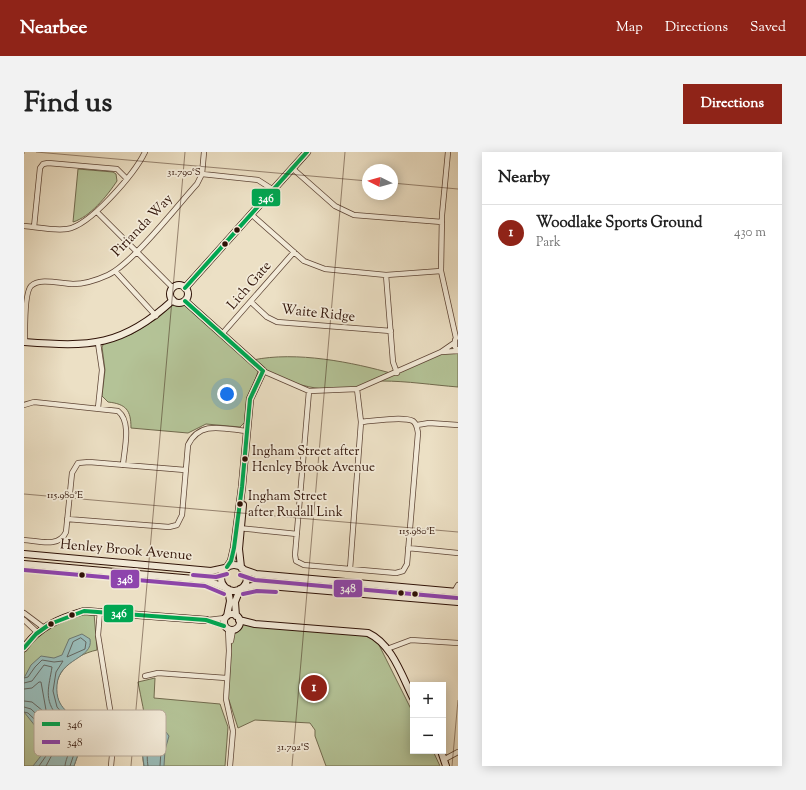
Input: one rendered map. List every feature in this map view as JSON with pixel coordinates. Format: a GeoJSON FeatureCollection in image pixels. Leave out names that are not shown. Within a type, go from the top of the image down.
{"type":"FeatureCollection","features":[{"type":"Feature","properties":{"kind":"street"},"geometry":{"type":"LineString","coordinates":[[24,226],[67,229],[84,223],[97,212],[140,163],[145,152]]}},
{"type":"Feature","properties":{"kind":"street","name":"Pirianda Way"},"geometry":{"type":"LineString","coordinates":[[24,342],[28,292],[32,285],[39,282],[73,284],[84,283],[96,280],[115,271],[137,251],[197,184],[202,174],[204,152]]}},
{"type":"Feature","properties":{"kind":"street"},"geometry":{"type":"LineString","coordinates":[[185,288],[272,189],[307,152]]}},
{"type":"Feature","properties":{"kind":"street"},"geometry":{"type":"LineString","coordinates":[[441,352],[458,351],[441,271],[442,222],[448,152]]}},
{"type":"Feature","properties":{"kind":"street"},"geometry":{"type":"LineString","coordinates":[[34,227],[40,168],[43,164],[48,163],[117,169],[126,178]]}},
{"type":"Feature","properties":{"kind":"street"},"geometry":{"type":"LineString","coordinates":[[292,168],[335,206],[354,214],[442,222]]}},
{"type":"Feature","properties":{"kind":"street"},"geometry":{"type":"LineString","coordinates":[[202,174],[258,180],[272,189]]}},
{"type":"Feature","properties":{"kind":"street"},"geometry":{"type":"LineString","coordinates":[[97,212],[173,288]]}},
{"type":"Feature","properties":{"kind":"street"},"geometry":{"type":"LineString","coordinates":[[251,214],[304,261],[325,269],[386,275],[441,271]]}},
{"type":"Feature","properties":{"kind":"street","name":"Lich Gate"},"geometry":{"type":"LineString","coordinates":[[222,334],[294,252]]}},
{"type":"Feature","properties":{"kind":"street"},"geometry":{"type":"LineString","coordinates":[[115,271],[156,316]]}},
{"type":"Feature","properties":{"kind":"street"},"geometry":{"type":"LineString","coordinates":[[386,275],[393,362],[397,373]]}},
{"type":"Feature","properties":{"kind":"street"},"geometry":{"type":"LineString","coordinates":[[173,288],[181,286],[185,288],[188,293],[185,301]]}},
{"type":"Feature","properties":{"kind":"street"},"geometry":{"type":"LineString","coordinates":[[173,288],[171,296],[173,300]]}},
{"type":"Feature","properties":{"kind":"street"},"geometry":{"type":"LineString","coordinates":[[173,300],[180,303],[185,301]]}},
{"type":"Feature","properties":{"kind":"street"},"geometry":{"type":"LineString","coordinates":[[24,342],[73,345],[98,343],[123,334],[156,316],[173,300]]}},
{"type":"Feature","properties":{"kind":"street"},"geometry":{"type":"LineString","coordinates":[[185,301],[263,371],[309,391],[358,389],[397,373],[441,352],[456,339]]}},
{"type":"Feature","properties":{"kind":"street","name":"Waite Ridge"},"geometry":{"type":"LineString","coordinates":[[251,302],[267,317],[277,322],[391,331]]}},
{"type":"Feature","properties":{"kind":"street"},"geometry":{"type":"LineString","coordinates":[[453,322],[458,327]]}},
{"type":"Feature","properties":{"kind":"street"},"geometry":{"type":"LineString","coordinates":[[98,343],[102,370],[98,408]]}},
{"type":"Feature","properties":{"kind":"street"},"geometry":{"type":"LineString","coordinates":[[238,620],[235,602],[241,588],[244,585],[246,576],[241,568],[239,553],[239,528],[250,399],[263,371]]}},
{"type":"Feature","properties":{"kind":"street"},"geometry":{"type":"LineString","coordinates":[[350,569],[361,422],[358,389]]}},
{"type":"Feature","properties":{"kind":"street"},"geometry":{"type":"LineString","coordinates":[[309,391],[295,558],[300,563],[396,573],[403,571],[407,564],[418,432],[417,425],[413,421],[403,419],[361,422]]}},
{"type":"Feature","properties":{"kind":"street"},"geometry":{"type":"LineString","coordinates":[[24,405],[34,402],[114,409],[122,414],[126,424],[123,465]]}},
{"type":"Feature","properties":{"kind":"street"},"geometry":{"type":"LineString","coordinates":[[417,425],[429,423],[458,425]]}},
{"type":"Feature","properties":{"kind":"street"},"geometry":{"type":"LineString","coordinates":[[67,519],[174,526],[181,519],[188,445],[192,436],[200,430],[208,428],[248,431]]}},
{"type":"Feature","properties":{"kind":"street"},"geometry":{"type":"LineString","coordinates":[[24,540],[60,542],[66,532],[71,481],[74,467],[78,463],[89,462],[185,470]]}},
{"type":"Feature","properties":{"kind":"street"},"geometry":{"type":"LineString","coordinates":[[239,528],[297,534]]}},
{"type":"Feature","properties":{"kind":"street"},"geometry":{"type":"LineString","coordinates":[[230,766],[233,731],[226,699],[226,678],[229,651],[226,617],[230,601],[227,589],[221,578],[232,559],[239,528]]}},
{"type":"Feature","properties":{"kind":"street"},"geometry":{"type":"LineString","coordinates":[[408,548],[458,553]]}},
{"type":"Feature","properties":{"kind":"street","name":"Henley Brook Avenue"},"geometry":{"type":"LineString","coordinates":[[24,554],[211,571],[226,568]]}},
{"type":"Feature","properties":{"kind":"street","name":"Henley Brook Avenue"},"geometry":{"type":"LineString","coordinates":[[24,564],[206,580],[227,589]]}},
{"type":"Feature","properties":{"kind":"street"},"geometry":{"type":"LineString","coordinates":[[226,568],[234,565],[256,574],[456,592],[458,584]]}},
{"type":"Feature","properties":{"kind":"street"},"geometry":{"type":"LineString","coordinates":[[227,589],[233,591],[257,585],[458,602]]}},
{"type":"Feature","properties":{"kind":"street"},"geometry":{"type":"LineString","coordinates":[[24,648],[44,628],[66,617],[84,611],[206,620],[226,617],[231,614],[238,620],[255,624],[368,633],[381,641],[410,692]]}},
{"type":"Feature","properties":{"kind":"street"},"geometry":{"type":"LineString","coordinates":[[100,611],[98,635],[110,710]]}},
{"type":"Feature","properties":{"kind":"street"},"geometry":{"type":"LineString","coordinates":[[24,613],[44,628]]}},
{"type":"Feature","properties":{"kind":"street"},"geometry":{"type":"LineString","coordinates":[[24,620],[38,633]]}},
{"type":"Feature","properties":{"kind":"street"},"geometry":{"type":"LineString","coordinates":[[206,620],[228,629]]}},
{"type":"Feature","properties":{"kind":"street"},"geometry":{"type":"LineString","coordinates":[[228,629],[238,620]]}},
{"type":"Feature","properties":{"kind":"street"},"geometry":{"type":"LineString","coordinates":[[387,650],[410,640],[458,644]]}},
{"type":"Feature","properties":{"kind":"street"},"geometry":{"type":"LineString","coordinates":[[145,676],[158,673],[226,678]]}},
{"type":"Feature","properties":{"kind":"street"},"geometry":{"type":"LineString","coordinates":[[445,758],[458,752]]}},
{"type":"Feature","properties":{"kind":"street"},"geometry":{"type":"LineString","coordinates":[[443,754],[446,766]]}},
{"type":"Feature","properties":{"kind":"street"},"geometry":{"type":"LineString","coordinates":[[111,766],[112,756]]}},
{"type":"Feature","properties":{"kind":"green space"},"geometry":{"type":"Polygon","coordinates":[[[78,169],[113,172],[116,174],[117,181],[92,211],[86,216],[73,222],[78,169]]]}},
{"type":"Feature","properties":{"kind":"green space"},"geometry":{"type":"Polygon","coordinates":[[[184,303],[259,369],[248,399],[245,422],[240,427],[206,424],[188,433],[131,428],[130,417],[126,409],[119,404],[108,402],[102,396],[105,370],[102,347],[104,343],[132,334],[158,318],[172,305],[184,303]]]}},
{"type":"Feature","properties":{"kind":"green space"},"geometry":{"type":"Polygon","coordinates":[[[455,347],[458,350],[458,387],[410,382],[379,381],[356,389],[329,390],[288,381],[264,368],[253,360],[305,357],[360,365],[394,374],[435,353],[455,347]]]}},
{"type":"Feature","properties":{"kind":"green space"},"geometry":{"type":"Polygon","coordinates":[[[94,613],[97,650],[71,662],[64,668],[59,676],[56,684],[57,694],[60,704],[65,710],[34,710],[34,756],[78,756],[74,766],[24,766],[24,652],[46,629],[64,620],[94,613]]]}},
{"type":"Feature","properties":{"kind":"green space"},"geometry":{"type":"Polygon","coordinates":[[[240,624],[364,635],[377,641],[410,707],[410,754],[434,754],[440,766],[326,766],[315,736],[315,730],[310,723],[255,720],[238,728],[228,697],[232,637],[235,629],[240,624]]]}},
{"type":"Feature","properties":{"kind":"green space"},"geometry":{"type":"Polygon","coordinates":[[[155,678],[154,698],[220,704],[228,727],[225,766],[144,766],[143,756],[166,756],[166,710],[143,710],[138,682],[155,678]]]}},
{"type":"Feature","properties":{"kind":"water"},"geometry":{"type":"Polygon","coordinates":[[[82,634],[90,639],[90,646],[87,651],[69,664],[59,676],[57,694],[65,710],[34,710],[34,724],[24,712],[24,678],[31,665],[41,656],[54,658],[62,655],[69,639],[82,634]]]}},
{"type":"Feature","properties":{"kind":"water"},"geometry":{"type":"Polygon","coordinates":[[[166,732],[169,736],[166,746],[166,732]]]}},
{"type":"Feature","properties":{"kind":"water"},"geometry":{"type":"Polygon","coordinates":[[[41,756],[77,756],[74,766],[33,766],[41,756]]]}},
{"type":"Feature","properties":{"kind":"water"},"geometry":{"type":"Polygon","coordinates":[[[143,756],[165,756],[164,766],[144,766],[143,756]]]}},
{"type":"Feature","properties":{"kind":"transit line","name":"346"},"geometry":{"type":"LineString","coordinates":[[185,288],[307,152]]}},
{"type":"Feature","properties":{"kind":"transit line","name":"346"},"geometry":{"type":"LineString","coordinates":[[185,301],[263,371]]}},
{"type":"Feature","properties":{"kind":"transit line","name":"346"},"geometry":{"type":"LineString","coordinates":[[227,567],[231,561],[234,548],[242,487],[250,399],[263,371]]}},
{"type":"Feature","properties":{"kind":"transit line","name":"348"},"geometry":{"type":"LineString","coordinates":[[24,570],[205,586],[224,594]]}},
{"type":"Feature","properties":{"kind":"transit line","name":"348"},"geometry":{"type":"LineString","coordinates":[[193,575],[216,577],[227,574]]}},
{"type":"Feature","properties":{"kind":"transit line","name":"348"},"geometry":{"type":"LineString","coordinates":[[240,575],[255,580],[457,598]]}},
{"type":"Feature","properties":{"kind":"transit line","name":"348"},"geometry":{"type":"LineString","coordinates":[[243,594],[257,591],[276,592]]}},
{"type":"Feature","properties":{"kind":"transit line","name":"346"},"geometry":{"type":"LineString","coordinates":[[24,648],[36,634],[50,624],[84,611],[206,620],[224,626]]}},
{"type":"Feature","properties":{"kind":"place","name":"Ingham Street after Henley Brook Avenue"},"geometry":{"type":"Point","coordinates":[245,459]}},
{"type":"Feature","properties":{"kind":"place","name":"Ingham Street after Rudall Link"},"geometry":{"type":"Point","coordinates":[240,504]}},
{"type":"Feature","properties":{"kind":"place","name":"Woodlake Sports Ground"},"geometry":{"type":"Point","coordinates":[314,688]}}]}
